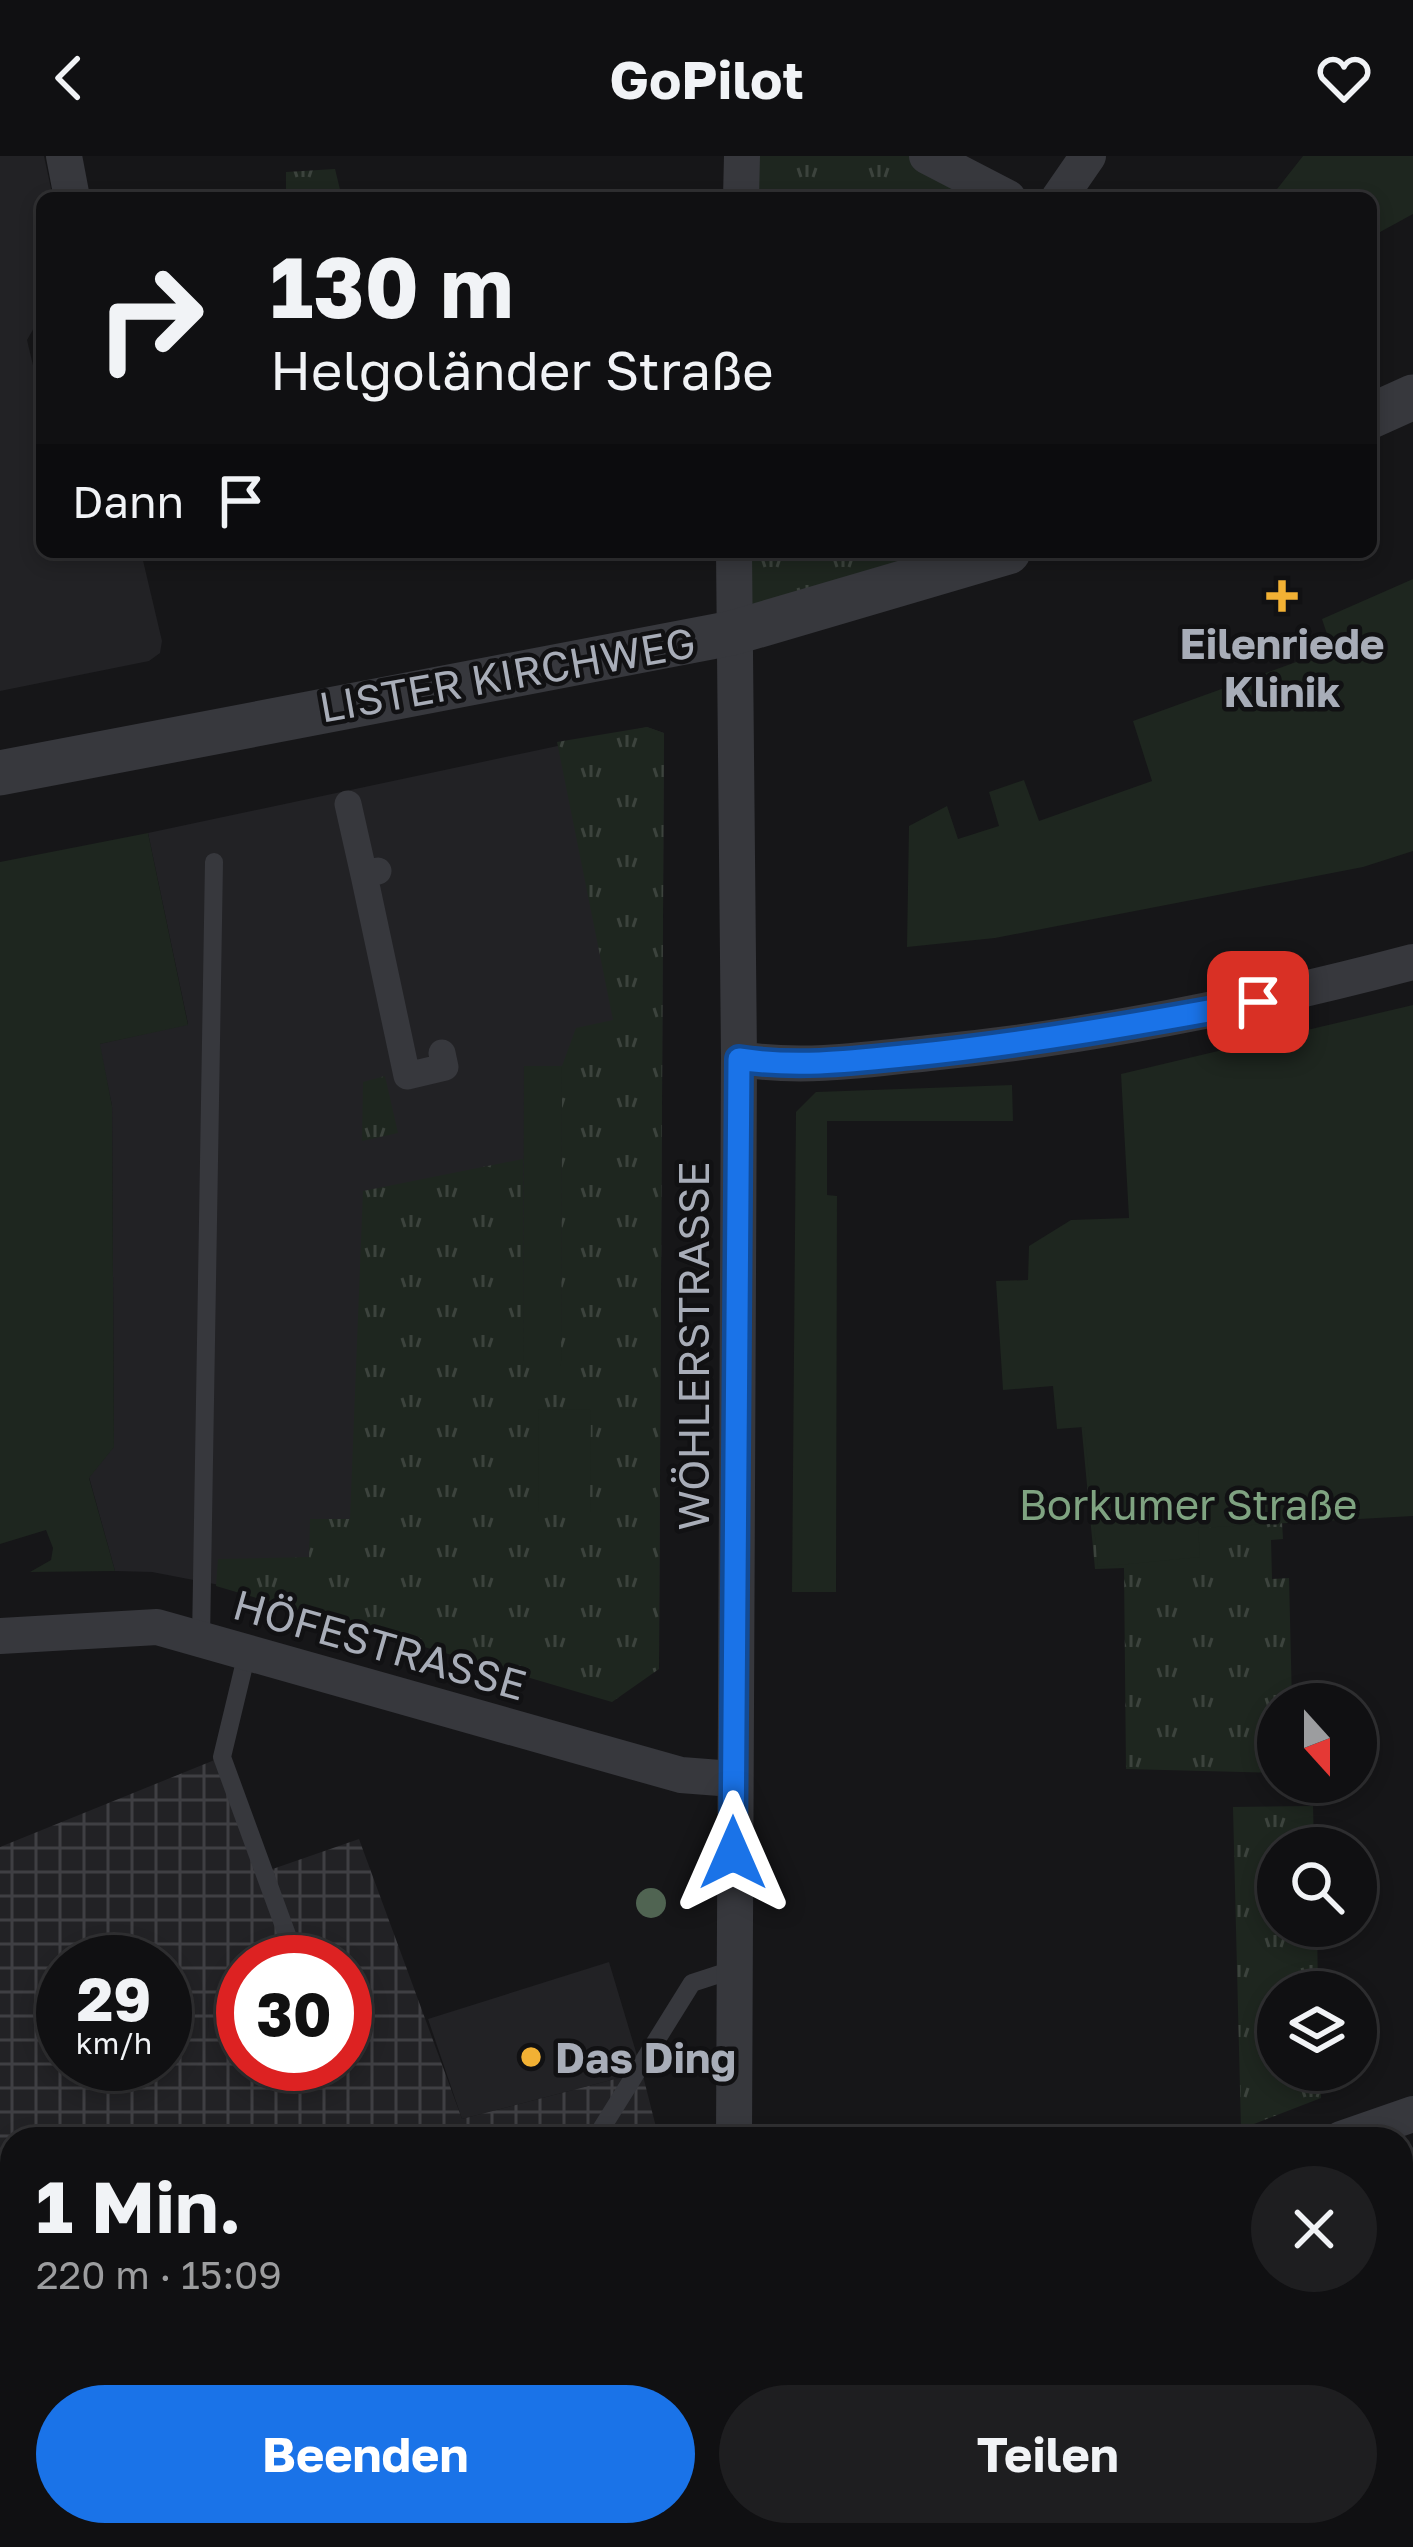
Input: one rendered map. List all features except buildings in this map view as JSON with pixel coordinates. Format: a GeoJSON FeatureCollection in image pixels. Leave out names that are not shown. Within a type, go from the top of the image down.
{"type":"FeatureCollection","features":[{"type":"Feature","properties":{"kind":"street"},"geometry":{"type":"LineString","coordinates":[[64,156],[71,192]]}},
{"type":"Feature","properties":{"kind":"street"},"geometry":{"type":"LineString","coordinates":[[741,192],[742,156]]}},
{"type":"Feature","properties":{"kind":"street"},"geometry":{"type":"LineString","coordinates":[[927,156],[996,192]]}},
{"type":"Feature","properties":{"kind":"street"},"geometry":{"type":"LineString","coordinates":[[1063,192],[1088,156]]}},
{"type":"Feature","properties":{"kind":"street"},"geometry":{"type":"LineString","coordinates":[[1377,413],[1413,397]]}},
{"type":"Feature","properties":{"kind":"street","name":"WÖHLERSTRASSE"},"geometry":{"type":"LineString","coordinates":[[734,558],[739,1059],[734,2127]]}},
{"type":"Feature","properties":{"kind":"street","name":"LISTER KIRCHWEG"},"geometry":{"type":"LineString","coordinates":[[0,773],[732,634],[988,558]]}},
{"type":"Feature","properties":{"kind":"street"},"geometry":{"type":"LineString","coordinates":[[348,804],[371,873],[407,1076],[445,1067],[442,1053]]}},
{"type":"Feature","properties":{"kind":"street"},"geometry":{"type":"LineString","coordinates":[[739,1059],[781,1066],[831,1064],[1023,1044],[1258,1002],[1413,962]]}},
{"type":"Feature","properties":{"kind":"street","name":"HÖFESTRASSE"},"geometry":{"type":"LineString","coordinates":[[0,1636],[158,1627],[681,1775],[733,1779]]}},
{"type":"Feature","properties":{"kind":"street"},"geometry":{"type":"LineString","coordinates":[[1376,2127],[1413,2114]]}},
{"type":"Feature","properties":{"kind":"lane"},"geometry":{"type":"LineString","coordinates":[[201,1640],[214,862]]}},
{"type":"Feature","properties":{"kind":"lane"},"geometry":{"type":"LineString","coordinates":[[247,1653],[222,1757],[287,1935]]}},
{"type":"Feature","properties":{"kind":"lane"},"geometry":{"type":"LineString","coordinates":[[602,2127],[692,1983],[732,1970]]}},
{"type":"Feature","properties":{"kind":"shaded area"},"geometry":{"type":"Polygon","coordinates":[[[0,156],[44,156],[52,192],[36,192],[36,324],[27,340],[36,378],[36,558],[142,558],[162,641],[160,653],[149,661],[0,691],[0,156]]]}},
{"type":"Feature","properties":{"kind":"shaded area"},"geometry":{"type":"Polygon","coordinates":[[[647,727],[664,733],[659,1669],[152,1572],[115,1571],[89,1477],[114,1446],[112,1106],[99,1044],[188,1024],[148,833],[647,727]]]}},
{"type":"Feature","properties":{"kind":"shaded area"},"geometry":{"type":"Polygon","coordinates":[[[222,1757],[264,1872],[359,1839],[462,2119],[642,2072],[656,2127],[0,2127],[0,1847],[222,1757]]]}},
{"type":"Feature","properties":{"kind":"shaded area"},"geometry":{"type":"Polygon","coordinates":[[[609,1962],[642,2072],[462,2119],[428,2019],[609,1962]]]}},
{"type":"Feature","properties":{"kind":"green space"},"geometry":{"type":"Polygon","coordinates":[[[742,156],[927,156],[996,192],[741,192],[742,156]]]}},
{"type":"Feature","properties":{"kind":"green space"},"geometry":{"type":"Polygon","coordinates":[[[1303,156],[1413,156],[1413,214],[1377,234],[1377,192],[1275,192],[1303,156]]]}},
{"type":"Feature","properties":{"kind":"green space"},"geometry":{"type":"Polygon","coordinates":[[[335,169],[341,192],[286,192],[286,172],[335,169]]]}},
{"type":"Feature","properties":{"kind":"green space"},"geometry":{"type":"Polygon","coordinates":[[[734,558],[988,558],[732,633],[734,558]]]}},
{"type":"Feature","properties":{"kind":"green space"},"geometry":{"type":"Polygon","coordinates":[[[1413,579],[1413,851],[1363,867],[995,938],[907,947],[909,826],[947,806],[958,839],[999,826],[989,792],[1024,780],[1039,821],[1152,781],[1133,721],[1332,649],[1322,619],[1413,579]]]}},
{"type":"Feature","properties":{"kind":"green space"},"geometry":{"type":"Polygon","coordinates":[[[647,727],[664,733],[659,1669],[612,1702],[216,1586],[218,1559],[309,1557],[310,1519],[350,1519],[363,1191],[523,1159],[523,1366],[561,1366],[562,1066],[576,1028],[613,1020],[557,742],[647,727]]]}},
{"type":"Feature","properties":{"kind":"green space"},"geometry":{"type":"Polygon","coordinates":[[[148,833],[188,1025],[100,1044],[112,1106],[114,1447],[89,1478],[115,1571],[30,1572],[51,1560],[53,1548],[46,1530],[0,1544],[0,862],[148,833]]]}},
{"type":"Feature","properties":{"kind":"green space"},"geometry":{"type":"Polygon","coordinates":[[[1413,1005],[1413,1516],[1198,1528],[1200,1557],[1098,1567],[1084,1427],[1057,1429],[1053,1386],[1003,1390],[996,1281],[1028,1280],[1029,1246],[1071,1220],[1129,1218],[1121,1074],[1413,1005]]]}},
{"type":"Feature","properties":{"kind":"green space"},"geometry":{"type":"Polygon","coordinates":[[[524,1066],[562,1066],[561,1366],[523,1366],[524,1066]]]}},
{"type":"Feature","properties":{"kind":"green space"},"geometry":{"type":"Polygon","coordinates":[[[385,1076],[398,1133],[362,1141],[363,1082],[385,1076]]]}},
{"type":"Feature","properties":{"kind":"green space"},"geometry":{"type":"Polygon","coordinates":[[[1012,1085],[1013,1121],[827,1121],[827,1195],[837,1196],[836,1592],[792,1592],[796,1112],[816,1092],[1012,1085]]]}},
{"type":"Feature","properties":{"kind":"green space","name":"Borkumer Straße"},"geometry":{"type":"Polygon","coordinates":[[[1275,1405],[1283,1539],[1271,1540],[1272,1579],[1289,1578],[1292,1683],[1257,1683],[1257,1772],[1126,1769],[1124,1568],[1095,1569],[1081,1421],[1275,1405]]]}},
{"type":"Feature","properties":{"kind":"green space"},"geometry":{"type":"Polygon","coordinates":[[[539,1409],[591,1410],[590,1512],[538,1512],[539,1409]]]}},
{"type":"Feature","properties":{"kind":"green space"},"geometry":{"type":"Polygon","coordinates":[[[1313,1806],[1314,1827],[1257,1827],[1257,1947],[1317,1947],[1318,1971],[1257,1971],[1257,2091],[1321,2091],[1321,2098],[1241,2127],[1233,1807],[1313,1806]]]}},
{"type":"Feature","properties":{"kind":"place","name":"Eilenriede Klinik"},"geometry":{"type":"Point","coordinates":[1282,596]}},
{"type":"Feature","properties":{"kind":"place","name":"Das Ding"},"geometry":{"type":"Point","coordinates":[531,2057]}},
{"type":"Feature","properties":{"kind":"route"},"geometry":{"type":"LineString","coordinates":[[733,1853],[739,1059],[781,1066],[831,1064],[1023,1044],[1258,1002]]}}]}
